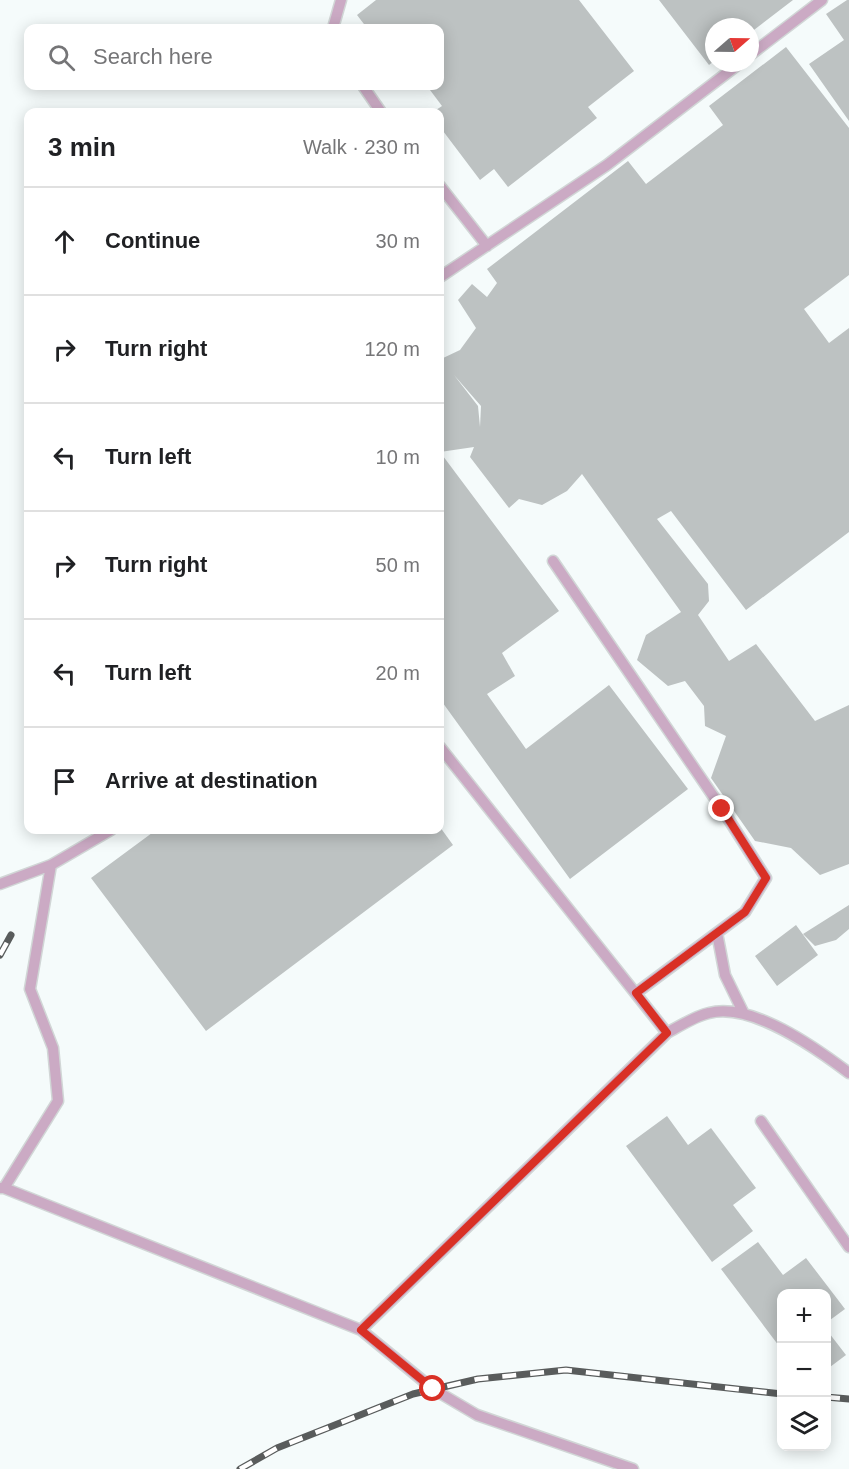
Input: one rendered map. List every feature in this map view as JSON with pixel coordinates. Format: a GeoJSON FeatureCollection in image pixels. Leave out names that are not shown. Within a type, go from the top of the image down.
{"type":"FeatureCollection","features":[{"type":"Feature","properties":{"kind":"lane"},"geometry":{"type":"LineString","coordinates":[[334,24],[341,0]]}},
{"type":"Feature","properties":{"kind":"lane"},"geometry":{"type":"LineString","coordinates":[[759,48],[822,0]]}},
{"type":"Feature","properties":{"kind":"lane"},"geometry":{"type":"LineString","coordinates":[[444,274],[607,165],[728,72]]}},
{"type":"Feature","properties":{"kind":"lane"},"geometry":{"type":"LineString","coordinates":[[366,90],[378,108]]}},
{"type":"Feature","properties":{"kind":"lane"},"geometry":{"type":"LineString","coordinates":[[444,191],[487,246]]}},
{"type":"Feature","properties":{"kind":"lane"},"geometry":{"type":"LineString","coordinates":[[553,561],[722,809],[766,878],[745,912],[636,993]]}},
{"type":"Feature","properties":{"kind":"lane"},"geometry":{"type":"LineString","coordinates":[[444,752],[667,1033]]}},
{"type":"Feature","properties":{"kind":"lane"},"geometry":{"type":"LineString","coordinates":[[0,884],[51,865],[104,834]]}},
{"type":"Feature","properties":{"kind":"lane"},"geometry":{"type":"LineString","coordinates":[[51,865],[30,989],[53,1048],[58,1101],[2,1188],[361,1330],[433,1389],[477,1415],[633,1469]]}},
{"type":"Feature","properties":{"kind":"lane"},"geometry":{"type":"LineString","coordinates":[[717,933],[725,975],[744,1014]]}},
{"type":"Feature","properties":{"kind":"lane"},"geometry":{"type":"LineString","coordinates":[[361,1330],[667,1033],[709,1012],[744,1014],[811,1044],[849,1073]]}},
{"type":"Feature","properties":{"kind":"lane"},"geometry":{"type":"LineString","coordinates":[[761,1121],[849,1247]]}},
{"type":"Feature","properties":{"kind":"building"},"geometry":{"type":"Polygon","coordinates":[[[376,0],[579,0],[634,71],[588,107],[597,118],[508,187],[494,169],[480,180],[444,132],[444,108],[439,108],[442,106],[430,90],[444,90],[444,24],[364,24],[357,15],[376,0]]]}},
{"type":"Feature","properties":{"kind":"building"},"geometry":{"type":"Polygon","coordinates":[[[659,0],[793,0],[759,26],[759,18],[705,18],[705,60],[659,0]]]}},
{"type":"Feature","properties":{"kind":"building"},"geometry":{"type":"Polygon","coordinates":[[[849,0],[849,121],[809,64],[844,40],[826,14],[849,0]]]}},
{"type":"Feature","properties":{"kind":"building"},"geometry":{"type":"Polygon","coordinates":[[[786,47],[849,128],[849,275],[804,309],[829,343],[849,328],[849,532],[746,610],[671,511],[657,519],[708,584],[709,601],[698,615],[729,661],[756,644],[815,721],[849,705],[849,864],[820,875],[791,848],[755,841],[711,778],[726,736],[705,726],[704,706],[685,681],[668,686],[637,660],[646,635],[681,612],[582,474],[567,491],[542,505],[519,499],[509,508],[470,457],[474,447],[444,451],[444,358],[460,350],[476,328],[458,300],[472,284],[487,297],[497,283],[487,269],[628,161],[646,184],[723,125],[709,106],[753,72],[759,72],[759,68],[786,47]],[[454,375],[478,406],[480,427],[481,406],[454,375]]]}},
{"type":"Feature","properties":{"kind":"building"},"geometry":{"type":"Polygon","coordinates":[[[444,457],[559,611],[502,653],[515,676],[487,694],[526,749],[609,685],[688,789],[570,879],[444,705],[444,457]]]}},
{"type":"Feature","properties":{"kind":"building"},"geometry":{"type":"Polygon","coordinates":[[[444,833],[453,845],[206,1031],[91,878],[151,834],[444,833]]]}},
{"type":"Feature","properties":{"kind":"building"},"geometry":{"type":"Polygon","coordinates":[[[849,905],[849,929],[836,940],[815,946],[803,934],[849,905]]]}},
{"type":"Feature","properties":{"kind":"building"},"geometry":{"type":"Polygon","coordinates":[[[796,925],[818,955],[777,986],[755,956],[796,925]]]}},
{"type":"Feature","properties":{"kind":"building"},"geometry":{"type":"Polygon","coordinates":[[[667,1116],[688,1145],[711,1128],[756,1188],[733,1205],[753,1231],[712,1262],[626,1146],[667,1116]]]}},
{"type":"Feature","properties":{"kind":"building"},"geometry":{"type":"Polygon","coordinates":[[[758,1242],[783,1275],[806,1258],[830,1289],[777,1289],[777,1343],[721,1269],[758,1242]]]}},
{"type":"Feature","properties":{"kind":"building"},"geometry":{"type":"Polygon","coordinates":[[[831,1291],[845,1309],[831,1319],[831,1291]]]}},
{"type":"Feature","properties":{"kind":"building"},"geometry":{"type":"Polygon","coordinates":[[[831,1336],[846,1355],[831,1366],[831,1336]]]}},
{"type":"Feature","properties":{"kind":"railway"},"geometry":{"type":"LineString","coordinates":[[0,955],[11,935]]}},
{"type":"Feature","properties":{"kind":"railway"},"geometry":{"type":"LineString","coordinates":[[240,1469],[277,1448],[413,1394],[478,1379],[566,1370],[777,1393]]}},
{"type":"Feature","properties":{"kind":"railway"},"geometry":{"type":"LineString","coordinates":[[831,1397],[849,1399]]}},
{"type":"Feature","properties":{"kind":"route"},"geometry":{"type":"LineString","coordinates":[[433,1389],[361,1330],[667,1033],[636,993],[745,912],[766,878],[722,809]]}}]}
